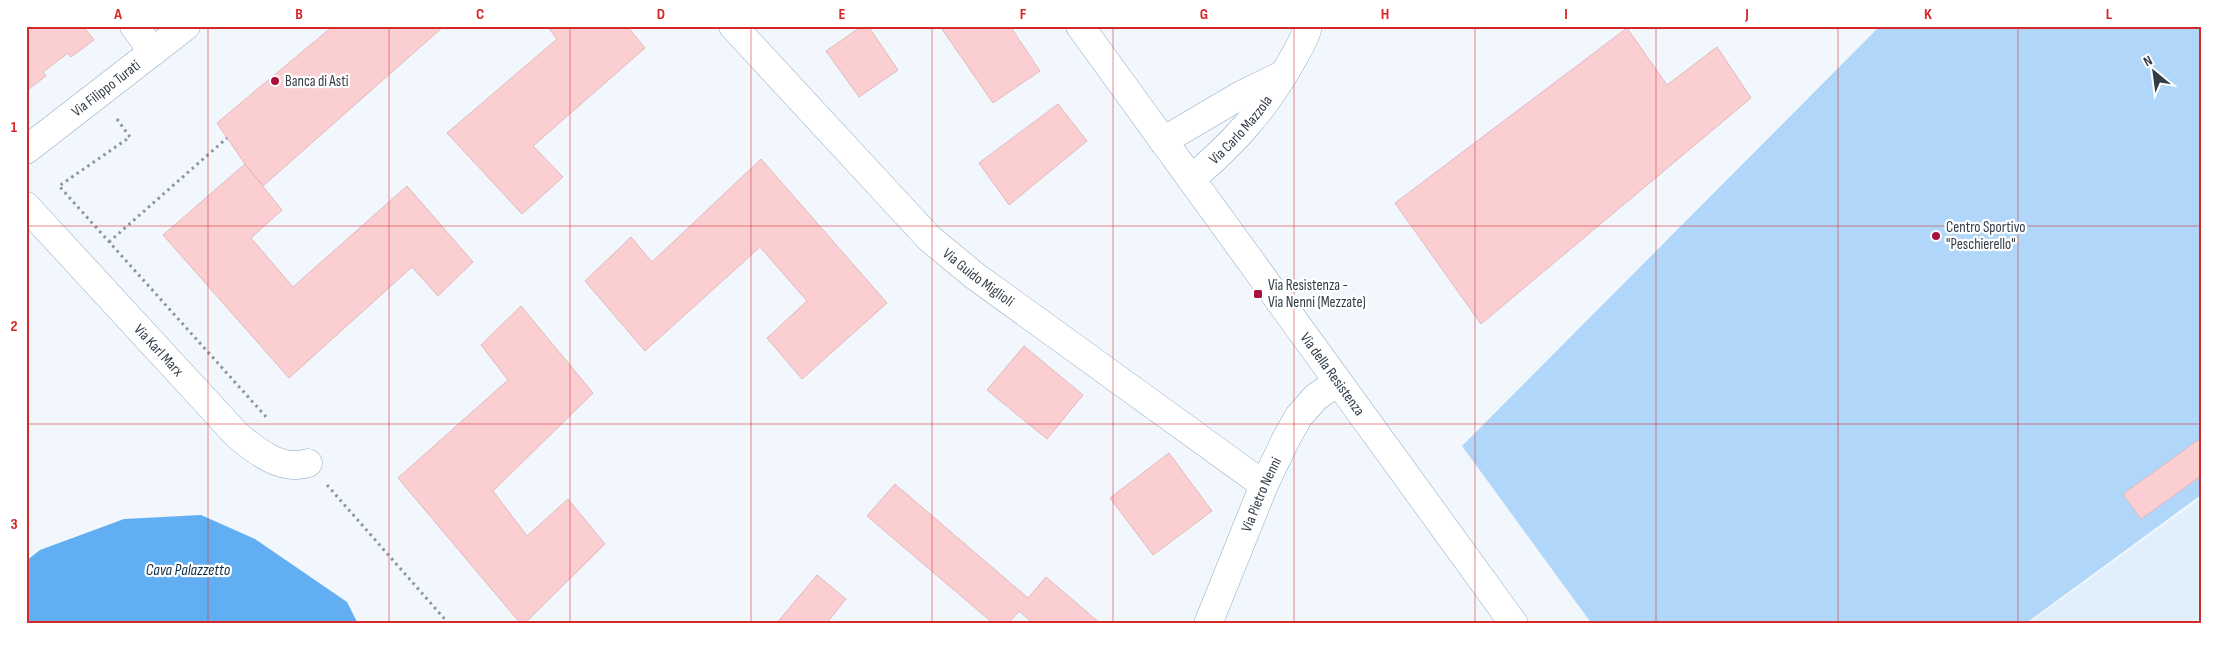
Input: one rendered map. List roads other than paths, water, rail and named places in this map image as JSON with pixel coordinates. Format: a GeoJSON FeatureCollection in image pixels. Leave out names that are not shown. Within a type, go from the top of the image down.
{"type":"FeatureCollection","features":[{"type":"Feature","properties":{"kind":"street"},"geometry":{"type":"LineString","coordinates":[[134,26],[153,52]]}},
{"type":"Feature","properties":{"kind":"street","name":"Via Filippo Turati"},"geometry":{"type":"LineString","coordinates":[[26,150],[186,26]]}},
{"type":"Feature","properties":{"kind":"street","name":"Via Guido Miglioli"},"geometry":{"type":"LineString","coordinates":[[733,26],[929,238],[983,282],[1264,485]]}},
{"type":"Feature","properties":{"kind":"street","name":"Via della Resistenza"},"geometry":{"type":"LineString","coordinates":[[1080,26],[1514,624]]}},
{"type":"Feature","properties":{"kind":"street","name":"Via Carlo Mazzola"},"geometry":{"type":"LineString","coordinates":[[1191,179],[1226,149],[1241,133],[1314,29]]}},
{"type":"Feature","properties":{"kind":"street","name":"Via Carlo Mazzola"},"geometry":{"type":"LineString","coordinates":[[1163,141],[1233,99],[1283,75]]}},
{"type":"Feature","properties":{"kind":"street","name":"Via Karl Marx"},"geometry":{"type":"LineString","coordinates":[[26,206],[237,435],[273,460],[299,466],[308,463]]}},
{"type":"Feature","properties":{"kind":"street","name":"Via Pietro Nenni"},"geometry":{"type":"LineString","coordinates":[[1208,624],[1264,485],[1299,416],[1316,397],[1338,382]]}},
{"type":"Feature","properties":{"kind":"water","name":"Cava Palazzetto"},"geometry":{"type":"Polygon","coordinates":[[[201,515],[255,539],[347,602],[358,624],[26,624],[26,561],[40,550],[124,519],[201,515]]]}},
{"type":"Feature","properties":{"kind":"place","name":"Banca di Asti"},"geometry":{"type":"Point","coordinates":[275,81]}},
{"type":"Feature","properties":{"kind":"place","name":"Centro Sportivo \"Peschierello\""},"geometry":{"type":"Point","coordinates":[1936,236]}},
{"type":"Feature","properties":{"kind":"place","name":"Via Resistenza - Via Nenni (Mezzate)"},"geometry":{"type":"Point","coordinates":[1258,294]}}]}
